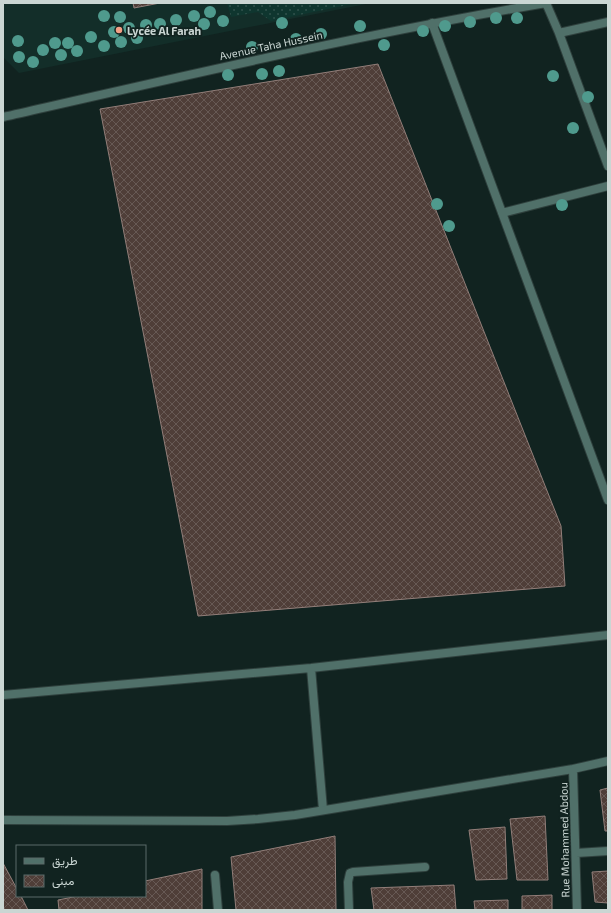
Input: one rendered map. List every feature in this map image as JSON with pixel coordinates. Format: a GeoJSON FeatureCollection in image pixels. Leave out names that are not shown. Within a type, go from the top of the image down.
{"type":"FeatureCollection","features":[{"type":"Feature","properties":{"kind":"street","name":"Avenue Taha Hussein"},"geometry":{"type":"LineString","coordinates":[[3,117],[267,57],[432,23],[546,3],[559,33],[608,166]]}},
{"type":"Feature","properties":{"kind":"street"},"geometry":{"type":"LineString","coordinates":[[559,33],[608,22]]}},
{"type":"Feature","properties":{"kind":"street"},"geometry":{"type":"LineString","coordinates":[[432,23],[608,500]]}},
{"type":"Feature","properties":{"kind":"street"},"geometry":{"type":"LineString","coordinates":[[502,213],[608,186]]}},
{"type":"Feature","properties":{"kind":"street"},"geometry":{"type":"LineString","coordinates":[[3,695],[312,668],[608,635]]}},
{"type":"Feature","properties":{"kind":"street"},"geometry":{"type":"LineString","coordinates":[[312,668],[323,810]]}},
{"type":"Feature","properties":{"kind":"street"},"geometry":{"type":"LineString","coordinates":[[3,820],[227,821],[258,819],[323,810],[573,769],[608,761]]}},
{"type":"Feature","properties":{"kind":"street","name":"Rue Mohammed Abdou"},"geometry":{"type":"LineString","coordinates":[[573,769],[577,910]]}},
{"type":"Feature","properties":{"kind":"street"},"geometry":{"type":"LineString","coordinates":[[576,853],[608,851]]}},
{"type":"Feature","properties":{"kind":"street"},"geometry":{"type":"LineString","coordinates":[[349,910],[348,882],[350,873],[425,867]]}},
{"type":"Feature","properties":{"kind":"street"},"geometry":{"type":"LineString","coordinates":[[215,875],[218,910]]}},
{"type":"Feature","properties":{"kind":"shaded area","name":"Lycée Al Farah"},"geometry":{"type":"Polygon","coordinates":[[[3,3],[371,3],[19,73],[3,57],[3,3]]]}},
{"type":"Feature","properties":{"kind":"shaded area"},"geometry":{"type":"Polygon","coordinates":[[[227,3],[352,4],[271,21],[258,12],[231,17],[227,3]]]}},
{"type":"Feature","properties":{"kind":"building"},"geometry":{"type":"Polygon","coordinates":[[[133,3],[160,3],[134,8],[133,3]]]}},
{"type":"Feature","properties":{"kind":"building"},"geometry":{"type":"Polygon","coordinates":[[[378,64],[561,526],[565,586],[198,616],[100,109],[378,64]]]}},
{"type":"Feature","properties":{"kind":"building"},"geometry":{"type":"Polygon","coordinates":[[[608,788],[608,831],[605,831],[600,790],[608,788]]]}},
{"type":"Feature","properties":{"kind":"building"},"geometry":{"type":"Polygon","coordinates":[[[545,816],[548,880],[517,880],[510,819],[545,816]]]}},
{"type":"Feature","properties":{"kind":"building"},"geometry":{"type":"Polygon","coordinates":[[[505,827],[507,879],[476,880],[469,830],[505,827]]]}},
{"type":"Feature","properties":{"kind":"building"},"geometry":{"type":"Polygon","coordinates":[[[335,836],[336,910],[236,910],[231,857],[335,836]]]}},
{"type":"Feature","properties":{"kind":"building"},"geometry":{"type":"Polygon","coordinates":[[[3,863],[16,887],[16,897],[22,897],[28,910],[3,910],[3,863]]]}},
{"type":"Feature","properties":{"kind":"building"},"geometry":{"type":"Polygon","coordinates":[[[202,869],[202,910],[59,910],[58,900],[73,897],[146,897],[146,881],[202,869]]]}},
{"type":"Feature","properties":{"kind":"building"},"geometry":{"type":"Polygon","coordinates":[[[608,871],[608,903],[595,902],[592,872],[608,871]]]}},
{"type":"Feature","properties":{"kind":"building"},"geometry":{"type":"Polygon","coordinates":[[[454,885],[456,910],[374,910],[371,888],[454,885]]]}},
{"type":"Feature","properties":{"kind":"building"},"geometry":{"type":"Polygon","coordinates":[[[552,895],[552,910],[522,910],[522,896],[552,895]]]}},
{"type":"Feature","properties":{"kind":"building"},"geometry":{"type":"Polygon","coordinates":[[[508,900],[508,910],[475,910],[474,901],[508,900]]]}},
{"type":"Feature","properties":{"kind":"place","name":"Lycée Al Farah"},"geometry":{"type":"Point","coordinates":[119,30]}}]}
